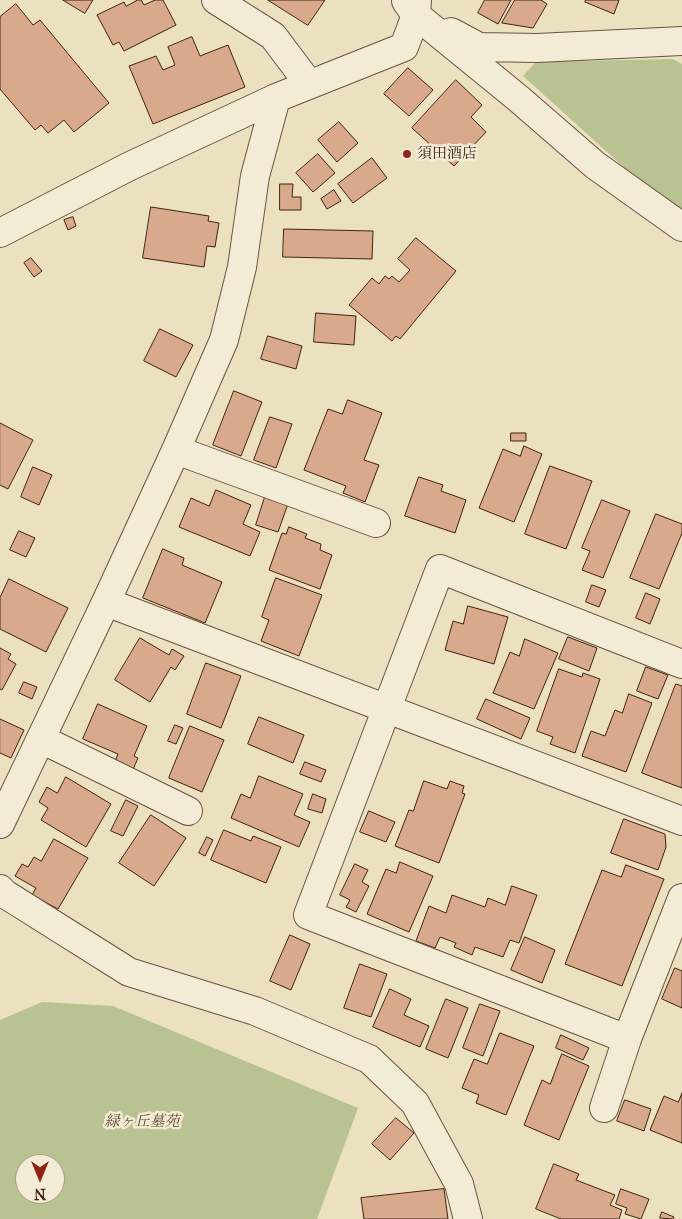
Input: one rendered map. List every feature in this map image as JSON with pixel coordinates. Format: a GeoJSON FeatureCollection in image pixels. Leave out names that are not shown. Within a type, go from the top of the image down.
{"type":"FeatureCollection","features":[{"type":"Feature","properties":{"kind":"street"},"geometry":{"type":"LineString","coordinates":[[216,0],[272,36],[309,84]]}},
{"type":"Feature","properties":{"kind":"street"},"geometry":{"type":"LineString","coordinates":[[0,233],[130,166],[276,98],[404,47],[413,5]]}},
{"type":"Feature","properties":{"kind":"street"},"geometry":{"type":"LineString","coordinates":[[413,5],[479,47],[537,48],[682,42]]}},
{"type":"Feature","properties":{"kind":"street"},"geometry":{"type":"LineString","coordinates":[[413,5],[595,165],[682,226]]}},
{"type":"Feature","properties":{"kind":"street"},"geometry":{"type":"LineString","coordinates":[[0,824],[106,602],[224,340],[242,267],[256,176],[276,98]]}},
{"type":"Feature","properties":{"kind":"street"},"geometry":{"type":"LineString","coordinates":[[176,450],[376,522]]}},
{"type":"Feature","properties":{"kind":"street"},"geometry":{"type":"LineString","coordinates":[[627,1039],[308,915],[440,569],[682,664]]}},
{"type":"Feature","properties":{"kind":"street"},"geometry":{"type":"LineString","coordinates":[[106,602],[682,821]]}},
{"type":"Feature","properties":{"kind":"street"},"geometry":{"type":"LineString","coordinates":[[41,738],[188,811]]}},
{"type":"Feature","properties":{"kind":"street"},"geometry":{"type":"LineString","coordinates":[[0,889],[129,972],[256,1011],[369,1060],[415,1103],[459,1184],[468,1219]]}},
{"type":"Feature","properties":{"kind":"street"},"geometry":{"type":"LineString","coordinates":[[604,1108],[627,1039],[682,898]]}},
{"type":"Feature","properties":{"kind":"green space"},"geometry":{"type":"Polygon","coordinates":[[[673,59],[682,64],[682,209],[627,170],[523,76],[536,62],[673,59]]]}},
{"type":"Feature","properties":{"kind":"green space","name":"緑ヶ丘墓苑"},"geometry":{"type":"Polygon","coordinates":[[[42,1002],[113,1006],[358,1108],[317,1219],[0,1219],[0,1020],[42,1002]]]}},
{"type":"Feature","properties":{"kind":"building"},"geometry":{"type":"Polygon","coordinates":[[[63,0],[93,0],[85,13],[63,0]]]}},
{"type":"Feature","properties":{"kind":"building"},"geometry":{"type":"Polygon","coordinates":[[[141,0],[144,5],[155,0],[163,0],[176,25],[124,51],[119,42],[113,45],[97,15],[124,2],[126,6],[141,0]]]}},
{"type":"Feature","properties":{"kind":"building"},"geometry":{"type":"Polygon","coordinates":[[[268,0],[325,0],[308,25],[268,0]]]}},
{"type":"Feature","properties":{"kind":"building"},"geometry":{"type":"Polygon","coordinates":[[[485,0],[511,0],[498,24],[478,13],[485,0]]]}},
{"type":"Feature","properties":{"kind":"building"},"geometry":{"type":"Polygon","coordinates":[[[515,0],[541,0],[547,4],[533,28],[502,23],[515,0]]]}},
{"type":"Feature","properties":{"kind":"building"},"geometry":{"type":"Polygon","coordinates":[[[586,0],[619,0],[614,14],[585,2],[586,0]]]}},
{"type":"Feature","properties":{"kind":"building"},"geometry":{"type":"Polygon","coordinates":[[[16,4],[33,25],[40,20],[109,103],[74,132],[64,120],[48,133],[41,125],[35,130],[0,89],[0,17],[16,4]]]}},
{"type":"Feature","properties":{"kind":"building"},"geometry":{"type":"Polygon","coordinates":[[[192,37],[200,56],[228,45],[245,87],[153,124],[129,66],[156,56],[163,70],[175,65],[168,47],[192,37]]]}},
{"type":"Feature","properties":{"kind":"building"},"geometry":{"type":"Polygon","coordinates":[[[408,68],[433,90],[409,116],[384,94],[408,68]]]}},
{"type":"Feature","properties":{"kind":"building"},"geometry":{"type":"Polygon","coordinates":[[[456,80],[482,105],[471,117],[486,132],[454,166],[412,128],[456,80]]]}},
{"type":"Feature","properties":{"kind":"building"},"geometry":{"type":"Polygon","coordinates":[[[339,122],[358,143],[337,162],[318,140],[339,122]]]}},
{"type":"Feature","properties":{"kind":"building"},"geometry":{"type":"Polygon","coordinates":[[[318,154],[335,173],[313,192],[296,173],[318,154]]]}},
{"type":"Feature","properties":{"kind":"building"},"geometry":{"type":"Polygon","coordinates":[[[372,158],[387,178],[353,203],[338,184],[372,158]]]}},
{"type":"Feature","properties":{"kind":"building"},"geometry":{"type":"Polygon","coordinates":[[[280,184],[293,184],[292,197],[301,197],[301,210],[280,210],[280,184]]]}},
{"type":"Feature","properties":{"kind":"building"},"geometry":{"type":"Polygon","coordinates":[[[334,190],[341,201],[327,209],[321,199],[334,190]]]}},
{"type":"Feature","properties":{"kind":"building"},"geometry":{"type":"Polygon","coordinates":[[[151,207],[209,216],[208,221],[219,223],[215,247],[207,246],[204,267],[143,258],[151,207]]]}},
{"type":"Feature","properties":{"kind":"building"},"geometry":{"type":"Polygon","coordinates":[[[73,217],[76,226],[68,230],[64,220],[73,217]]]}},
{"type":"Feature","properties":{"kind":"building"},"geometry":{"type":"Polygon","coordinates":[[[284,229],[373,231],[372,259],[283,257],[284,229]]]}},
{"type":"Feature","properties":{"kind":"building"},"geometry":{"type":"Polygon","coordinates":[[[416,238],[456,271],[400,339],[396,336],[392,341],[349,305],[372,278],[379,284],[385,276],[389,279],[392,276],[399,282],[410,270],[398,259],[416,238]]]}},
{"type":"Feature","properties":{"kind":"building"},"geometry":{"type":"Polygon","coordinates":[[[31,258],[42,271],[34,277],[24,263],[31,258]]]}},
{"type":"Feature","properties":{"kind":"building"},"geometry":{"type":"Polygon","coordinates":[[[316,313],[356,316],[354,345],[314,342],[316,313]]]}},
{"type":"Feature","properties":{"kind":"building"},"geometry":{"type":"Polygon","coordinates":[[[160,329],[193,345],[176,377],[144,361],[160,329]]]}},
{"type":"Feature","properties":{"kind":"building"},"geometry":{"type":"Polygon","coordinates":[[[268,336],[302,346],[296,369],[261,359],[268,336]]]}},
{"type":"Feature","properties":{"kind":"building"},"geometry":{"type":"Polygon","coordinates":[[[234,391],[262,402],[241,456],[213,445],[234,391]]]}},
{"type":"Feature","properties":{"kind":"building"},"geometry":{"type":"Polygon","coordinates":[[[348,400],[382,413],[364,460],[379,465],[365,502],[343,493],[346,486],[304,470],[328,409],[342,414],[348,400]]]}},
{"type":"Feature","properties":{"kind":"building"},"geometry":{"type":"Polygon","coordinates":[[[270,417],[292,424],[276,468],[254,460],[270,417]]]}},
{"type":"Feature","properties":{"kind":"building"},"geometry":{"type":"Polygon","coordinates":[[[0,423],[33,440],[8,489],[0,485],[0,423]]]}},
{"type":"Feature","properties":{"kind":"building"},"geometry":{"type":"Polygon","coordinates":[[[511,433],[526,433],[526,441],[511,441],[511,433]]]}},
{"type":"Feature","properties":{"kind":"building"},"geometry":{"type":"Polygon","coordinates":[[[524,446],[542,454],[514,522],[479,508],[503,449],[520,456],[524,446]]]}},
{"type":"Feature","properties":{"kind":"building"},"geometry":{"type":"Polygon","coordinates":[[[550,466],[592,481],[566,549],[525,534],[550,466]]]}},
{"type":"Feature","properties":{"kind":"building"},"geometry":{"type":"Polygon","coordinates":[[[33,467],[52,475],[39,505],[21,497],[33,467]]]}},
{"type":"Feature","properties":{"kind":"building"},"geometry":{"type":"Polygon","coordinates":[[[419,477],[443,485],[441,491],[466,500],[455,533],[405,516],[419,477]]]}},
{"type":"Feature","properties":{"kind":"building"},"geometry":{"type":"Polygon","coordinates":[[[216,490],[251,505],[243,524],[260,532],[250,556],[179,527],[191,498],[209,506],[216,490]]]}},
{"type":"Feature","properties":{"kind":"building"},"geometry":{"type":"Polygon","coordinates":[[[266,494],[289,501],[278,532],[256,525],[266,494]]]}},
{"type":"Feature","properties":{"kind":"building"},"geometry":{"type":"Polygon","coordinates":[[[602,500],[630,511],[603,578],[582,570],[590,551],[582,548],[602,500]]]}},
{"type":"Feature","properties":{"kind":"building"},"geometry":{"type":"Polygon","coordinates":[[[656,514],[682,524],[682,533],[659,589],[630,578],[656,514]]]}},
{"type":"Feature","properties":{"kind":"building"},"geometry":{"type":"Polygon","coordinates":[[[289,527],[307,534],[305,538],[321,544],[320,550],[332,555],[320,589],[269,570],[282,533],[286,534],[289,527]]]}},
{"type":"Feature","properties":{"kind":"building"},"geometry":{"type":"Polygon","coordinates":[[[19,531],[35,538],[26,557],[10,550],[19,531]]]}},
{"type":"Feature","properties":{"kind":"building"},"geometry":{"type":"Polygon","coordinates":[[[163,549],[184,558],[182,565],[222,582],[205,623],[143,598],[163,549]]]}},
{"type":"Feature","properties":{"kind":"building"},"geometry":{"type":"Polygon","coordinates":[[[276,578],[322,595],[299,656],[261,641],[269,620],[262,617],[276,578]]]}},
{"type":"Feature","properties":{"kind":"building"},"geometry":{"type":"Polygon","coordinates":[[[9,579],[68,608],[46,652],[0,629],[0,598],[9,579]]]}},
{"type":"Feature","properties":{"kind":"building"},"geometry":{"type":"Polygon","coordinates":[[[592,585],[606,590],[599,607],[586,602],[592,585]]]}},
{"type":"Feature","properties":{"kind":"building"},"geometry":{"type":"Polygon","coordinates":[[[646,593],[660,599],[650,624],[636,618],[646,593]]]}},
{"type":"Feature","properties":{"kind":"building"},"geometry":{"type":"Polygon","coordinates":[[[468,606],[508,617],[494,664],[445,650],[453,621],[463,624],[468,606]]]}},
{"type":"Feature","properties":{"kind":"building"},"geometry":{"type":"Polygon","coordinates":[[[568,637],[597,648],[589,671],[559,659],[568,637]]]}},
{"type":"Feature","properties":{"kind":"building"},"geometry":{"type":"Polygon","coordinates":[[[140,638],[169,655],[172,649],[184,656],[175,670],[171,667],[150,702],[115,680],[140,638]]]}},
{"type":"Feature","properties":{"kind":"building"},"geometry":{"type":"Polygon","coordinates":[[[525,639],[558,653],[534,709],[493,693],[510,652],[519,656],[525,639]]]}},
{"type":"Feature","properties":{"kind":"building"},"geometry":{"type":"Polygon","coordinates":[[[0,648],[11,654],[8,659],[16,664],[2,690],[0,689],[0,648]]]}},
{"type":"Feature","properties":{"kind":"building"},"geometry":{"type":"Polygon","coordinates":[[[206,663],[241,676],[221,728],[187,714],[206,663]]]}},
{"type":"Feature","properties":{"kind":"building"},"geometry":{"type":"Polygon","coordinates":[[[646,667],[668,675],[658,699],[637,691],[646,667]]]}},
{"type":"Feature","properties":{"kind":"building"},"geometry":{"type":"Polygon","coordinates":[[[559,669],[582,677],[583,673],[600,679],[575,753],[550,744],[553,737],[537,731],[559,669]]]}},
{"type":"Feature","properties":{"kind":"building"},"geometry":{"type":"Polygon","coordinates":[[[24,682],[37,687],[32,699],[19,693],[24,682]]]}},
{"type":"Feature","properties":{"kind":"building"},"geometry":{"type":"Polygon","coordinates":[[[676,684],[682,686],[682,788],[642,773],[676,684]]]}},
{"type":"Feature","properties":{"kind":"building"},"geometry":{"type":"Polygon","coordinates":[[[629,694],[652,703],[626,772],[582,756],[591,731],[605,736],[615,710],[622,713],[629,694]]]}},
{"type":"Feature","properties":{"kind":"building"},"geometry":{"type":"Polygon","coordinates":[[[486,699],[530,718],[521,739],[477,719],[486,699]]]}},
{"type":"Feature","properties":{"kind":"building"},"geometry":{"type":"Polygon","coordinates":[[[98,704],[147,726],[134,756],[138,758],[131,774],[113,766],[118,754],[83,739],[98,704]]]}},
{"type":"Feature","properties":{"kind":"building"},"geometry":{"type":"Polygon","coordinates":[[[259,717],[304,735],[293,763],[248,744],[259,717]]]}},
{"type":"Feature","properties":{"kind":"building"},"geometry":{"type":"Polygon","coordinates":[[[0,719],[24,730],[11,758],[0,753],[0,719]]]}},
{"type":"Feature","properties":{"kind":"building"},"geometry":{"type":"Polygon","coordinates":[[[175,725],[183,728],[176,744],[168,741],[175,725]]]}},
{"type":"Feature","properties":{"kind":"building"},"geometry":{"type":"Polygon","coordinates":[[[190,726],[224,740],[202,792],[169,778],[190,726]]]}},
{"type":"Feature","properties":{"kind":"building"},"geometry":{"type":"Polygon","coordinates":[[[305,762],[326,770],[321,782],[300,774],[305,762]]]}},
{"type":"Feature","properties":{"kind":"building"},"geometry":{"type":"Polygon","coordinates":[[[259,776],[303,794],[294,815],[310,822],[299,847],[231,818],[241,794],[250,798],[259,776]]]}},
{"type":"Feature","properties":{"kind":"building"},"geometry":{"type":"Polygon","coordinates":[[[66,777],[111,804],[86,847],[41,820],[48,808],[39,802],[47,787],[57,793],[66,777]]]}},
{"type":"Feature","properties":{"kind":"building"},"geometry":{"type":"Polygon","coordinates":[[[424,781],[447,789],[450,781],[464,786],[462,793],[465,794],[439,863],[395,846],[409,810],[413,811],[424,781]]]}},
{"type":"Feature","properties":{"kind":"building"},"geometry":{"type":"Polygon","coordinates":[[[313,794],[326,799],[322,813],[308,809],[313,794]]]}},
{"type":"Feature","properties":{"kind":"building"},"geometry":{"type":"Polygon","coordinates":[[[126,800],[138,806],[123,836],[111,831],[126,800]]]}},
{"type":"Feature","properties":{"kind":"building"},"geometry":{"type":"Polygon","coordinates":[[[369,811],[395,822],[386,842],[360,832],[369,811]]]}},
{"type":"Feature","properties":{"kind":"building"},"geometry":{"type":"Polygon","coordinates":[[[151,815],[186,838],[154,886],[119,863],[151,815]]]}},
{"type":"Feature","properties":{"kind":"building"},"geometry":{"type":"Polygon","coordinates":[[[624,819],[665,834],[666,847],[658,870],[611,853],[624,819]]]}},
{"type":"Feature","properties":{"kind":"building"},"geometry":{"type":"Polygon","coordinates":[[[224,830],[251,841],[253,836],[281,847],[266,883],[211,860],[224,830]]]}},
{"type":"Feature","properties":{"kind":"building"},"geometry":{"type":"Polygon","coordinates":[[[207,837],[213,840],[205,856],[199,853],[207,837]]]}},
{"type":"Feature","properties":{"kind":"building"},"geometry":{"type":"Polygon","coordinates":[[[54,839],[88,858],[58,909],[32,895],[36,888],[15,876],[22,864],[28,867],[34,857],[41,861],[54,839]]]}},
{"type":"Feature","properties":{"kind":"building"},"geometry":{"type":"Polygon","coordinates":[[[400,862],[433,876],[409,932],[367,914],[386,869],[396,873],[400,862]]]}},
{"type":"Feature","properties":{"kind":"building"},"geometry":{"type":"Polygon","coordinates":[[[355,864],[368,870],[362,882],[369,886],[356,912],[346,907],[350,900],[340,895],[355,864]]]}},
{"type":"Feature","properties":{"kind":"building"},"geometry":{"type":"Polygon","coordinates":[[[626,865],[664,879],[622,986],[565,964],[602,870],[621,877],[626,865]]]}},
{"type":"Feature","properties":{"kind":"building"},"geometry":{"type":"Polygon","coordinates":[[[512,886],[537,895],[519,943],[510,940],[503,957],[475,947],[472,955],[454,947],[456,943],[440,937],[435,948],[416,941],[429,906],[446,913],[452,895],[485,907],[488,898],[505,905],[512,886]]]}},
{"type":"Feature","properties":{"kind":"building"},"geometry":{"type":"Polygon","coordinates":[[[290,935],[310,944],[291,990],[270,981],[290,935]]]}},
{"type":"Feature","properties":{"kind":"building"},"geometry":{"type":"Polygon","coordinates":[[[525,937],[555,950],[542,983],[511,970],[525,937]]]}},
{"type":"Feature","properties":{"kind":"building"},"geometry":{"type":"Polygon","coordinates":[[[360,964],[387,974],[371,1017],[344,1008],[360,964]]]}},
{"type":"Feature","properties":{"kind":"building"},"geometry":{"type":"Polygon","coordinates":[[[675,968],[682,971],[682,1008],[662,999],[675,968]]]}},
{"type":"Feature","properties":{"kind":"building"},"geometry":{"type":"Polygon","coordinates":[[[390,989],[411,999],[404,1015],[429,1026],[420,1047],[373,1027],[390,989]]]}},
{"type":"Feature","properties":{"kind":"building"},"geometry":{"type":"Polygon","coordinates":[[[446,999],[468,1008],[448,1058],[426,1049],[446,999]]]}},
{"type":"Feature","properties":{"kind":"building"},"geometry":{"type":"Polygon","coordinates":[[[480,1004],[500,1011],[483,1056],[463,1048],[480,1004]]]}},
{"type":"Feature","properties":{"kind":"building"},"geometry":{"type":"Polygon","coordinates":[[[500,1033],[534,1046],[506,1115],[476,1103],[479,1095],[462,1088],[474,1059],[487,1064],[500,1033]]]}},
{"type":"Feature","properties":{"kind":"building"},"geometry":{"type":"Polygon","coordinates":[[[561,1035],[589,1048],[583,1060],[556,1048],[561,1035]]]}},
{"type":"Feature","properties":{"kind":"building"},"geometry":{"type":"Polygon","coordinates":[[[562,1054],[589,1066],[559,1140],[524,1125],[542,1080],[550,1084],[562,1054]]]}},
{"type":"Feature","properties":{"kind":"building"},"geometry":{"type":"Polygon","coordinates":[[[682,1093],[682,1143],[650,1130],[664,1096],[678,1102],[682,1093]]]}},
{"type":"Feature","properties":{"kind":"building"},"geometry":{"type":"Polygon","coordinates":[[[625,1100],[651,1109],[644,1131],[617,1121],[625,1100]]]}},
{"type":"Feature","properties":{"kind":"building"},"geometry":{"type":"Polygon","coordinates":[[[396,1118],[414,1133],[390,1160],[372,1144],[396,1118]]]}},
{"type":"Feature","properties":{"kind":"building"},"geometry":{"type":"Polygon","coordinates":[[[554,1164],[579,1174],[576,1180],[615,1195],[610,1205],[622,1210],[619,1219],[561,1219],[536,1209],[554,1164]]]}},
{"type":"Feature","properties":{"kind":"building"},"geometry":{"type":"Polygon","coordinates":[[[444,1189],[448,1219],[364,1219],[361,1198],[444,1189]]]}},
{"type":"Feature","properties":{"kind":"building"},"geometry":{"type":"Polygon","coordinates":[[[621,1189],[649,1199],[641,1219],[625,1214],[627,1208],[616,1204],[621,1189]]]}},
{"type":"Feature","properties":{"kind":"building"},"geometry":{"type":"Polygon","coordinates":[[[662,1212],[674,1217],[673,1219],[660,1218],[662,1212]]]}},
{"type":"Feature","properties":{"kind":"place","name":"須田酒店"},"geometry":{"type":"Point","coordinates":[407,154]}}]}
